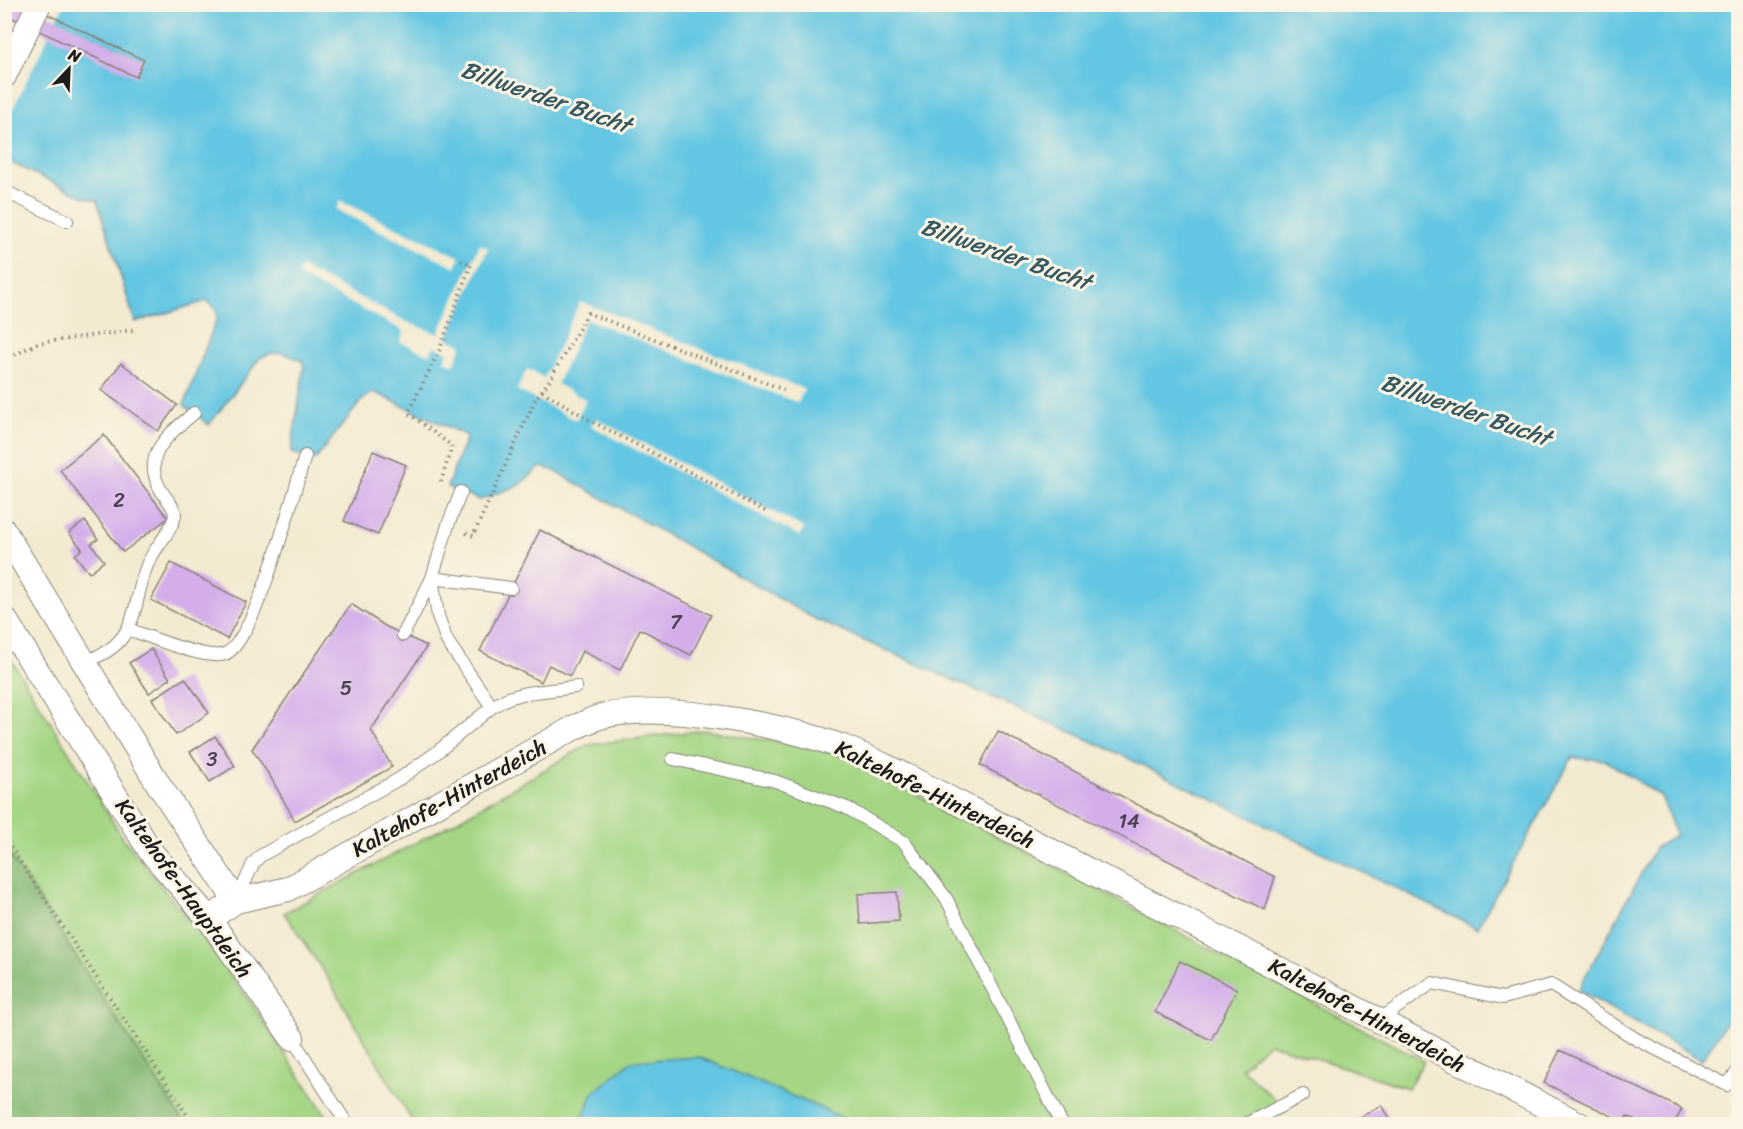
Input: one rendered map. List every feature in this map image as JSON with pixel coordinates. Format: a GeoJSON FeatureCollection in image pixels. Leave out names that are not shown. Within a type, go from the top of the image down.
{"type":"FeatureCollection","features":[{"type":"Feature","properties":{"kind":"street"},"geometry":{"type":"LineString","coordinates":[[4,76],[39,4]]}},
{"type":"Feature","properties":{"kind":"street"},"geometry":{"type":"LineString","coordinates":[[4,531],[159,785],[236,901]]}},
{"type":"Feature","properties":{"kind":"street","name":"Kaltehofe-Hauptdeich"},"geometry":{"type":"LineString","coordinates":[[4,618],[151,852],[209,919],[292,1038]]}},
{"type":"Feature","properties":{"kind":"street","name":"Kaltehofe-Hinterdeich"},"geometry":{"type":"LineString","coordinates":[[209,919],[236,901],[288,889],[577,726],[602,716],[628,713],[699,715],[806,735],[846,748],[910,778],[1579,1125]]}},
{"type":"Feature","properties":{"kind":"lane"},"geometry":{"type":"LineString","coordinates":[[4,190],[67,221]]}},
{"type":"Feature","properties":{"kind":"lane"},"geometry":{"type":"LineString","coordinates":[[86,662],[108,652],[128,629],[147,563],[175,514],[158,486],[153,468],[155,453],[167,437],[194,413]]}},
{"type":"Feature","properties":{"kind":"lane"},"geometry":{"type":"LineString","coordinates":[[128,629],[210,655],[225,654],[236,647],[248,627],[263,588],[305,456]]}},
{"type":"Feature","properties":{"kind":"lane"},"geometry":{"type":"LineString","coordinates":[[403,635],[432,578],[447,525],[461,492]]}},
{"type":"Feature","properties":{"kind":"lane"},"geometry":{"type":"LineString","coordinates":[[432,578],[511,588]]}},
{"type":"Feature","properties":{"kind":"lane"},"geometry":{"type":"LineString","coordinates":[[432,578],[438,616],[447,641],[492,707]]}},
{"type":"Feature","properties":{"kind":"lane"},"geometry":{"type":"LineString","coordinates":[[236,901],[253,864],[260,856],[399,779],[436,753],[492,707],[508,698],[526,693],[576,687]]}},
{"type":"Feature","properties":{"kind":"lane"},"geometry":{"type":"LineString","coordinates":[[673,759],[775,781],[847,808],[904,842],[946,898],[1062,1125]]}},
{"type":"Feature","properties":{"kind":"lane"},"geometry":{"type":"LineString","coordinates":[[1379,1020],[1432,983],[1503,998],[1551,985],[1636,1038],[1727,1085],[1738,1071]]}},
{"type":"Feature","properties":{"kind":"lane","name":"Kaltehofe-Hauptdeich"},"geometry":{"type":"LineString","coordinates":[[292,1038],[347,1125]]}},
{"type":"Feature","properties":{"kind":"lane"},"geometry":{"type":"LineString","coordinates":[[1246,1125],[1303,1095]]}},
{"type":"Feature","properties":{"kind":"path"},"geometry":{"type":"LineString","coordinates":[[438,491],[452,446],[408,413],[440,349],[471,264],[459,260]]}},
{"type":"Feature","properties":{"kind":"path"},"geometry":{"type":"LineString","coordinates":[[473,536],[535,400],[588,313],[784,390]]}},
{"type":"Feature","properties":{"kind":"path"},"geometry":{"type":"LineString","coordinates":[[4,360],[38,343],[134,330]]}},
{"type":"Feature","properties":{"kind":"path"},"geometry":{"type":"LineString","coordinates":[[542,391],[593,422],[769,513]]}},
{"type":"Feature","properties":{"kind":"path"},"geometry":{"type":"LineString","coordinates":[[4,837],[193,1125]]}},
{"type":"Feature","properties":{"kind":"green space"},"geometry":{"type":"Polygon","coordinates":[[[5,650],[123,838],[213,951],[251,1003],[332,1124],[185,1124],[5,848],[5,650]]]}},
{"type":"Feature","properties":{"kind":"green space"},"geometry":{"type":"Polygon","coordinates":[[[704,730],[834,751],[1424,1061],[1408,1088],[1269,1043],[1241,1068],[1279,1103],[1268,1124],[414,1124],[326,975],[284,913],[453,823],[587,745],[704,730]]]}},
{"type":"Feature","properties":{"kind":"green space"},"geometry":{"type":"Polygon","coordinates":[[[5,848],[185,1124],[5,1124],[5,848]]]}},
{"type":"Feature","properties":{"kind":"water","name":"Billwerder Bucht"},"geometry":{"type":"Polygon","coordinates":[[[26,5],[1738,5],[1738,1021],[1730,1016],[1702,1060],[1578,990],[1655,848],[1676,835],[1661,796],[1605,760],[1572,758],[1477,928],[1105,747],[815,619],[553,470],[541,467],[519,485],[480,500],[447,487],[467,436],[374,392],[361,401],[316,459],[291,453],[304,366],[302,361],[291,356],[277,353],[260,358],[209,425],[184,405],[217,318],[216,309],[207,301],[135,322],[97,200],[82,196],[5,160],[4,14],[143,60],[26,5]]]}},
{"type":"Feature","properties":{"kind":"water"},"geometry":{"type":"Polygon","coordinates":[[[699,1057],[854,1124],[580,1124],[593,1093],[631,1061],[699,1057]]]}},
{"type":"Feature","properties":{"kind":"pier"},"geometry":{"type":"Polygon","coordinates":[[[23,4],[64,5],[55,21],[23,4]]]}},
{"type":"Feature","properties":{"kind":"pier"},"geometry":{"type":"Polygon","coordinates":[[[15,16],[50,33],[4,127],[5,38],[15,16]]]}},
{"type":"Feature","properties":{"kind":"pier"},"geometry":{"type":"Polygon","coordinates":[[[340,201],[460,257],[456,267],[336,210],[340,201]]]}},
{"type":"Feature","properties":{"kind":"pier"},"geometry":{"type":"Polygon","coordinates":[[[480,244],[488,248],[447,338],[462,345],[454,365],[445,361],[448,352],[434,346],[430,355],[400,342],[404,331],[297,275],[301,267],[407,322],[438,334],[480,244]]]}},
{"type":"Feature","properties":{"kind":"pier"},"geometry":{"type":"Polygon","coordinates":[[[580,302],[804,389],[798,403],[586,319],[557,384],[586,400],[576,420],[517,390],[527,369],[544,378],[580,302]]]}},
{"type":"Feature","properties":{"kind":"pier"},"geometry":{"type":"Polygon","coordinates":[[[595,418],[804,528],[800,536],[591,426],[595,418]]]}},
{"type":"Feature","properties":{"kind":"building"},"geometry":{"type":"Polygon","coordinates":[[[4,4],[26,4],[144,60],[136,77],[4,14],[4,4]]]}},
{"type":"Feature","properties":{"kind":"building"},"geometry":{"type":"Polygon","coordinates":[[[121,363],[177,405],[158,431],[101,390],[121,363]]]}},
{"type":"Feature","properties":{"kind":"building"},"geometry":{"type":"Polygon","coordinates":[[[104,435],[168,518],[123,552],[60,470],[104,435]]]}},
{"type":"Feature","properties":{"kind":"building"},"geometry":{"type":"Polygon","coordinates":[[[373,451],[406,465],[378,535],[344,521],[373,451]]]}},
{"type":"Feature","properties":{"kind":"building"},"geometry":{"type":"Polygon","coordinates":[[[85,521],[98,539],[91,544],[104,561],[89,573],[75,555],[82,549],[69,533],[85,521]]]}},
{"type":"Feature","properties":{"kind":"building"},"geometry":{"type":"Polygon","coordinates":[[[540,530],[711,615],[691,655],[640,629],[620,670],[582,651],[570,676],[549,665],[541,682],[480,651],[540,530]]]}},
{"type":"Feature","properties":{"kind":"building"},"geometry":{"type":"Polygon","coordinates":[[[171,563],[246,602],[227,639],[151,600],[171,563]]]}},
{"type":"Feature","properties":{"kind":"building"},"geometry":{"type":"Polygon","coordinates":[[[351,604],[385,626],[427,646],[371,730],[392,767],[295,821],[252,749],[351,604]]]}},
{"type":"Feature","properties":{"kind":"building"},"geometry":{"type":"Polygon","coordinates":[[[151,649],[170,679],[149,693],[129,663],[151,649]]]}},
{"type":"Feature","properties":{"kind":"building"},"geometry":{"type":"Polygon","coordinates":[[[185,678],[209,713],[176,735],[152,699],[185,678]]]}},
{"type":"Feature","properties":{"kind":"building"},"geometry":{"type":"Polygon","coordinates":[[[998,731],[1275,877],[1265,910],[980,765],[998,731]]]}},
{"type":"Feature","properties":{"kind":"building"},"geometry":{"type":"Polygon","coordinates":[[[215,736],[235,766],[210,782],[190,752],[215,736]]]}},
{"type":"Feature","properties":{"kind":"building"},"geometry":{"type":"Polygon","coordinates":[[[897,892],[899,921],[860,924],[858,894],[897,892]]]}},
{"type":"Feature","properties":{"kind":"building"},"geometry":{"type":"Polygon","coordinates":[[[1180,961],[1237,989],[1211,1040],[1155,1012],[1180,961]]]}},
{"type":"Feature","properties":{"kind":"building"},"geometry":{"type":"Polygon","coordinates":[[[1560,1050],[1682,1109],[1674,1124],[1644,1124],[1627,1116],[1624,1122],[1544,1083],[1560,1050]]]}},
{"type":"Feature","properties":{"kind":"building"},"geometry":{"type":"Polygon","coordinates":[[[1382,1105],[1391,1121],[1385,1124],[1348,1124],[1382,1105]]]}}]}
